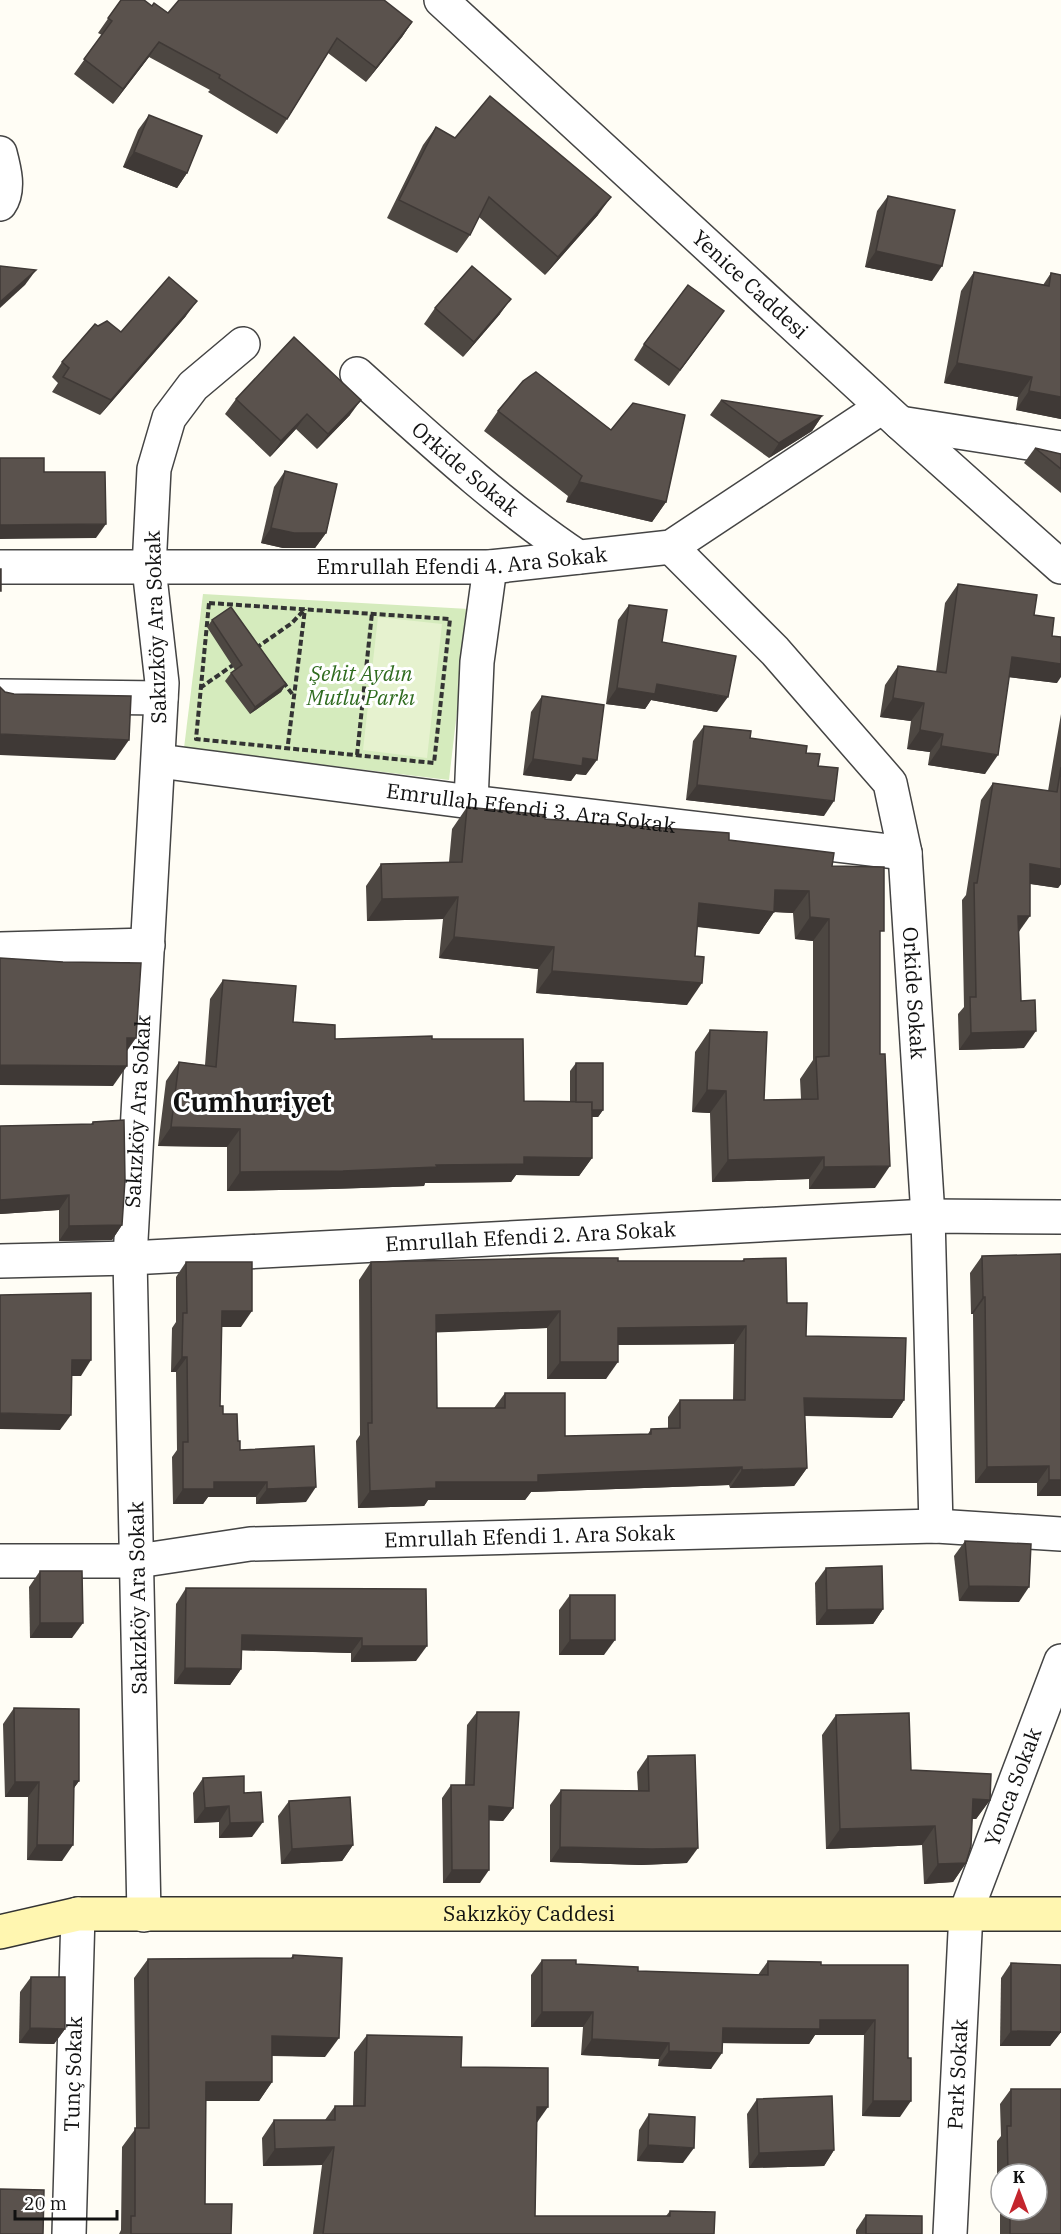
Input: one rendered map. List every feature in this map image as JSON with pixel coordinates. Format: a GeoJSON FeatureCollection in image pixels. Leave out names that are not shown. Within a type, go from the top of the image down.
{"type":"FeatureCollection","features":[{"type":"Feature","properties":{"kind":"main road","name":"Sakızköy Caddesi"},"geometry":{"type":"LineString","coordinates":[[0,1932],[78,1914],[966,1912],[1061,1914]]}},
{"type":"Feature","properties":{"kind":"street","name":"Yenice Caddesi"},"geometry":{"type":"LineString","coordinates":[[441,0],[891,415],[1061,567]]}},
{"type":"Feature","properties":{"kind":"street"},"geometry":{"type":"LineString","coordinates":[[0,153],[5,174],[3,200],[0,204]]}},
{"type":"Feature","properties":{"kind":"street","name":"Sakızköy Ara Sokak"},"geometry":{"type":"LineString","coordinates":[[144,1915],[130,1258],[162,691],[149,568],[154,469],[169,418],[193,386],[243,344]]}},
{"type":"Feature","properties":{"kind":"street","name":"Orkide Sokak"},"geometry":{"type":"LineString","coordinates":[[357,374],[412,424],[545,534],[578,557]]}},
{"type":"Feature","properties":{"kind":"street"},"geometry":{"type":"LineString","coordinates":[[891,415],[1061,448]]}},
{"type":"Feature","properties":{"kind":"street","name":"Emrullah Efendi 4. Ara Sokak"},"geometry":{"type":"LineString","coordinates":[[0,567],[490,567],[671,547],[891,415]]}},
{"type":"Feature","properties":{"kind":"street","name":"Orkide Sokak"},"geometry":{"type":"LineString","coordinates":[[671,547],[775,651],[890,783],[905,853],[928,1216],[936,1526]]}},
{"type":"Feature","properties":{"kind":"street"},"geometry":{"type":"LineString","coordinates":[[471,802],[477,663],[490,567]]}},
{"type":"Feature","properties":{"kind":"street"},"geometry":{"type":"LineString","coordinates":[[0,696],[162,691]]}},
{"type":"Feature","properties":{"kind":"street","name":"Emrullah Efendi 3. Ara Sokak"},"geometry":{"type":"LineString","coordinates":[[159,761],[471,802],[905,853]]}},
{"type":"Feature","properties":{"kind":"street"},"geometry":{"type":"LineString","coordinates":[[0,949],[148,945]]}},
{"type":"Feature","properties":{"kind":"street","name":"Emrullah Efendi 2. Ara Sokak"},"geometry":{"type":"LineString","coordinates":[[0,1261],[130,1258],[928,1216],[1061,1217]]}},
{"type":"Feature","properties":{"kind":"street","name":"Emrullah Efendi 1. Ara Sokak"},"geometry":{"type":"LineString","coordinates":[[0,1561],[138,1561],[250,1544],[936,1526],[1061,1534]]}},
{"type":"Feature","properties":{"kind":"street","name":"Yonca Sokak"},"geometry":{"type":"LineString","coordinates":[[966,1912],[1061,1661]]}},
{"type":"Feature","properties":{"kind":"street","name":"Park Sokak"},"geometry":{"type":"LineString","coordinates":[[950,2234],[966,1912]]}},
{"type":"Feature","properties":{"kind":"street","name":"Tunç Sokak"},"geometry":{"type":"LineString","coordinates":[[69,2234],[78,1914]]}},
{"type":"Feature","properties":{"kind":"path"},"geometry":{"type":"LineString","coordinates":[[209,603],[372,614],[450,618],[434,763],[196,739],[209,603]]}},
{"type":"Feature","properties":{"kind":"path"},"geometry":{"type":"LineString","coordinates":[[248,654],[292,623],[305,609]]}},
{"type":"Feature","properties":{"kind":"path"},"geometry":{"type":"LineString","coordinates":[[287,748],[305,609]]}},
{"type":"Feature","properties":{"kind":"path"},"geometry":{"type":"LineString","coordinates":[[357,756],[372,614]]}},
{"type":"Feature","properties":{"kind":"path"},"geometry":{"type":"LineString","coordinates":[[257,648],[263,656]]}},
{"type":"Feature","properties":{"kind":"path"},"geometry":{"type":"LineString","coordinates":[[162,691],[201,688],[238,661]]}},
{"type":"Feature","properties":{"kind":"path"},"geometry":{"type":"LineString","coordinates":[[282,680],[294,696]]}},
{"type":"Feature","properties":{"kind":"green space","name":"Şehit Aydın Mutlu Parkı"},"geometry":{"type":"Polygon","coordinates":[[[203,594],[469,609],[449,780],[184,748],[203,594]]]}},
{"type":"Feature","properties":{"kind":"green space"},"geometry":{"type":"Polygon","coordinates":[[[378,617],[442,624],[427,758],[363,750],[378,617]]]}},
{"type":"Feature","properties":{"kind":"building"},"geometry":{"type":"Polygon","coordinates":[[[121,0],[144,0],[152,6],[154,3],[168,13],[179,0],[384,0],[412,22],[376,68],[337,38],[287,119],[219,78],[220,75],[159,42],[123,89],[84,59],[112,21],[108,18],[121,0]]]}},
{"type":"Feature","properties":{"kind":"building"},"geometry":{"type":"Polygon","coordinates":[[[490,96],[611,197],[558,257],[489,197],[470,235],[399,200],[436,127],[455,138],[490,96]]]}},
{"type":"Feature","properties":{"kind":"building"},"geometry":{"type":"Polygon","coordinates":[[[149,115],[202,136],[187,173],[134,152],[149,115]]]}},
{"type":"Feature","properties":{"kind":"building"},"geometry":{"type":"Polygon","coordinates":[[[888,196],[955,210],[942,266],[876,251],[888,196]]]}},
{"type":"Feature","properties":{"kind":"building"},"geometry":{"type":"Polygon","coordinates":[[[0,266],[36,270],[0,302],[0,266]]]}},
{"type":"Feature","properties":{"kind":"building"},"geometry":{"type":"Polygon","coordinates":[[[472,266],[511,299],[474,342],[435,308],[472,266]]]}},
{"type":"Feature","properties":{"kind":"building"},"geometry":{"type":"Polygon","coordinates":[[[974,272],[1049,286],[1051,273],[1061,275],[1061,397],[1029,391],[1032,377],[957,363],[974,272]]]}},
{"type":"Feature","properties":{"kind":"building"},"geometry":{"type":"Polygon","coordinates":[[[169,277],[197,301],[111,400],[63,377],[69,368],[62,362],[95,324],[98,326],[107,321],[121,332],[169,277]]]}},
{"type":"Feature","properties":{"kind":"building"},"geometry":{"type":"Polygon","coordinates":[[[688,285],[724,311],[680,370],[644,344],[688,285]]]}},
{"type":"Feature","properties":{"kind":"building"},"geometry":{"type":"Polygon","coordinates":[[[294,337],[361,400],[328,434],[307,414],[281,441],[236,399],[294,337]]]}},
{"type":"Feature","properties":{"kind":"building"},"geometry":{"type":"Polygon","coordinates":[[[536,372],[611,430],[633,403],[685,415],[666,502],[579,482],[582,476],[498,411],[523,381],[536,372]]]}},
{"type":"Feature","properties":{"kind":"building"},"geometry":{"type":"Polygon","coordinates":[[[721,400],[822,416],[779,443],[721,400]]]}},
{"type":"Feature","properties":{"kind":"building"},"geometry":{"type":"Polygon","coordinates":[[[1035,448],[1061,454],[1061,469],[1035,448]]]}},
{"type":"Feature","properties":{"kind":"building"},"geometry":{"type":"Polygon","coordinates":[[[0,458],[44,458],[44,472],[105,472],[106,524],[0,525],[0,458]]]}},
{"type":"Feature","properties":{"kind":"building"},"geometry":{"type":"Polygon","coordinates":[[[285,471],[337,484],[326,533],[294,533],[271,528],[285,471]]]}},
{"type":"Feature","properties":{"kind":"building"},"geometry":{"type":"Polygon","coordinates":[[[958,584],[1037,595],[1034,615],[1054,618],[1052,636],[1061,637],[1061,664],[1012,657],[998,755],[941,746],[943,734],[920,730],[924,703],[893,698],[898,666],[946,673],[958,584]]]}},
{"type":"Feature","properties":{"kind":"building"},"geometry":{"type":"Polygon","coordinates":[[[629,605],[667,610],[662,642],[736,656],[728,697],[657,684],[655,694],[617,688],[629,605]]]}},
{"type":"Feature","properties":{"kind":"building"},"geometry":{"type":"Polygon","coordinates":[[[231,607],[286,684],[255,707],[231,673],[242,665],[212,620],[231,607]]]}},
{"type":"Feature","properties":{"kind":"building"},"geometry":{"type":"Polygon","coordinates":[[[0,687],[5,692],[14,694],[131,696],[129,740],[0,734],[0,687]]]}},
{"type":"Feature","properties":{"kind":"building"},"geometry":{"type":"Polygon","coordinates":[[[542,696],[604,705],[597,760],[583,758],[582,766],[533,759],[542,696]]]}},
{"type":"Feature","properties":{"kind":"building"},"geometry":{"type":"Polygon","coordinates":[[[704,726],[751,731],[750,738],[807,746],[806,753],[820,754],[818,766],[838,768],[834,801],[697,785],[704,726]]]}},
{"type":"Feature","properties":{"kind":"building"},"geometry":{"type":"Polygon","coordinates":[[[1061,767],[1061,869],[1030,864],[1030,916],[1018,916],[1021,1001],[1035,1000],[1036,1031],[971,1033],[970,997],[976,997],[974,883],[977,883],[993,783],[1057,792],[1061,767]]]}},
{"type":"Feature","properties":{"kind":"building"},"geometry":{"type":"Polygon","coordinates":[[[467,807],[545,815],[545,819],[729,833],[729,840],[834,853],[832,866],[884,867],[884,931],[880,931],[880,1054],[885,1054],[890,1166],[824,1167],[824,1157],[728,1160],[726,1091],[707,1090],[710,1030],[767,1032],[764,1100],[818,1099],[816,1057],[829,1056],[829,919],[810,917],[809,891],[775,890],[774,912],[699,903],[695,956],[704,957],[702,983],[552,971],[554,947],[454,937],[458,897],[382,899],[381,864],[462,862],[467,807]]]}},
{"type":"Feature","properties":{"kind":"building"},"geometry":{"type":"Polygon","coordinates":[[[0,958],[141,963],[136,1038],[127,1038],[127,1066],[0,1065],[0,958]]]}},
{"type":"Feature","properties":{"kind":"building"},"geometry":{"type":"Polygon","coordinates":[[[223,980],[296,986],[293,1022],[335,1025],[335,1039],[432,1036],[432,1039],[523,1039],[524,1101],[592,1102],[592,1158],[524,1157],[524,1164],[436,1165],[437,1167],[343,1171],[240,1172],[240,1129],[171,1127],[179,1062],[216,1067],[223,980]]]}},
{"type":"Feature","properties":{"kind":"building"},"geometry":{"type":"Polygon","coordinates":[[[576,1063],[603,1063],[603,1110],[592,1110],[592,1102],[576,1102],[576,1063]]]}},
{"type":"Feature","properties":{"kind":"building"},"geometry":{"type":"Polygon","coordinates":[[[124,1120],[125,1180],[122,1225],[69,1226],[69,1195],[0,1200],[0,1126],[93,1124],[93,1122],[124,1120]]]}},
{"type":"Feature","properties":{"kind":"building"},"geometry":{"type":"Polygon","coordinates":[[[1061,1254],[1061,1480],[1049,1480],[1049,1466],[987,1467],[985,1297],[983,1297],[982,1256],[1061,1254]]]}},
{"type":"Feature","properties":{"kind":"building"},"geometry":{"type":"Polygon","coordinates":[[[551,1258],[618,1258],[618,1261],[744,1261],[744,1259],[786,1258],[787,1303],[807,1303],[806,1336],[906,1338],[904,1400],[804,1398],[807,1468],[742,1470],[742,1467],[538,1475],[538,1482],[436,1482],[436,1488],[370,1491],[368,1423],[372,1423],[371,1262],[551,1258]],[[560,1311],[436,1315],[437,1408],[505,1408],[505,1393],[565,1393],[565,1436],[651,1434],[651,1429],[680,1428],[680,1400],[745,1400],[746,1326],[618,1328],[618,1362],[560,1362],[560,1311]]]}},
{"type":"Feature","properties":{"kind":"building"},"geometry":{"type":"Polygon","coordinates":[[[186,1262],[252,1262],[252,1311],[222,1311],[220,1406],[223,1406],[223,1414],[237,1414],[240,1450],[314,1446],[316,1487],[267,1489],[267,1482],[214,1482],[214,1489],[183,1489],[183,1442],[188,1442],[187,1357],[182,1357],[183,1313],[187,1313],[186,1262]]]}},
{"type":"Feature","properties":{"kind":"building"},"geometry":{"type":"Polygon","coordinates":[[[91,1293],[91,1360],[72,1360],[71,1415],[0,1413],[0,1295],[91,1293]]]}},
{"type":"Feature","properties":{"kind":"building"},"geometry":{"type":"Polygon","coordinates":[[[965,1541],[1031,1544],[1029,1587],[969,1586],[965,1541]]]}},
{"type":"Feature","properties":{"kind":"building"},"geometry":{"type":"Polygon","coordinates":[[[882,1566],[883,1609],[827,1610],[826,1568],[882,1566]]]}},
{"type":"Feature","properties":{"kind":"building"},"geometry":{"type":"Polygon","coordinates":[[[40,1571],[82,1571],[83,1623],[40,1623],[40,1571]]]}},
{"type":"Feature","properties":{"kind":"building"},"geometry":{"type":"Polygon","coordinates":[[[186,1588],[426,1589],[427,1646],[362,1646],[362,1638],[242,1635],[241,1669],[185,1668],[186,1588]]]}},
{"type":"Feature","properties":{"kind":"building"},"geometry":{"type":"Polygon","coordinates":[[[570,1595],[615,1595],[615,1640],[570,1640],[570,1595]]]}},
{"type":"Feature","properties":{"kind":"building"},"geometry":{"type":"Polygon","coordinates":[[[14,1708],[79,1709],[79,1781],[74,1781],[73,1845],[37,1845],[39,1782],[15,1782],[14,1708]]]}},
{"type":"Feature","properties":{"kind":"building"},"geometry":{"type":"Polygon","coordinates":[[[477,1712],[519,1712],[513,1808],[489,1806],[489,1870],[452,1870],[451,1785],[474,1785],[477,1712]]]}},
{"type":"Feature","properties":{"kind":"building"},"geometry":{"type":"Polygon","coordinates":[[[909,1713],[911,1770],[991,1774],[990,1800],[973,1799],[971,1846],[966,1863],[938,1864],[935,1826],[840,1829],[836,1715],[909,1713]]]}},
{"type":"Feature","properties":{"kind":"building"},"geometry":{"type":"Polygon","coordinates":[[[695,1755],[698,1848],[560,1847],[561,1790],[649,1791],[648,1756],[695,1755]]]}},
{"type":"Feature","properties":{"kind":"building"},"geometry":{"type":"Polygon","coordinates":[[[244,1776],[244,1793],[261,1792],[263,1822],[230,1823],[229,1806],[205,1808],[203,1778],[244,1776]]]}},
{"type":"Feature","properties":{"kind":"building"},"geometry":{"type":"Polygon","coordinates":[[[350,1797],[353,1845],[292,1849],[289,1801],[350,1797]]]}},
{"type":"Feature","properties":{"kind":"building"},"geometry":{"type":"Polygon","coordinates":[[[293,1955],[342,1958],[339,2038],[272,2036],[272,2082],[206,2082],[205,2204],[232,2204],[231,2234],[131,2234],[131,2216],[135,2216],[135,2128],[149,2128],[148,1959],[293,1958],[293,1955]]]}},
{"type":"Feature","properties":{"kind":"building"},"geometry":{"type":"Polygon","coordinates":[[[542,1960],[576,1960],[576,1964],[638,1967],[638,1971],[768,1975],[768,1961],[821,1962],[821,1965],[908,1965],[908,2058],[911,2058],[911,2101],[873,2101],[875,2020],[820,2020],[820,2029],[723,2028],[722,2053],[669,2051],[669,2043],[592,2039],[593,2012],[542,2012],[542,1960]]]}},
{"type":"Feature","properties":{"kind":"building"},"geometry":{"type":"Polygon","coordinates":[[[1011,1963],[1061,1965],[1061,2032],[1011,2031],[1011,1963]]]}},
{"type":"Feature","properties":{"kind":"building"},"geometry":{"type":"Polygon","coordinates":[[[31,1977],[65,1977],[65,2029],[30,2028],[31,1977]]]}},
{"type":"Feature","properties":{"kind":"building"},"geometry":{"type":"Polygon","coordinates":[[[367,2035],[462,2037],[461,2067],[548,2068],[548,2107],[537,2107],[535,2216],[670,2216],[670,2211],[715,2212],[714,2234],[323,2234],[334,2147],[275,2149],[274,2120],[335,2120],[335,2106],[365,2106],[367,2035]]]}},
{"type":"Feature","properties":{"kind":"building"},"geometry":{"type":"Polygon","coordinates":[[[1011,2089],[1061,2089],[1061,2234],[1010,2234],[1010,2222],[1049,2222],[1049,2162],[1008,2162],[1007,2126],[1011,2126],[1011,2089]]]}},
{"type":"Feature","properties":{"kind":"building"},"geometry":{"type":"Polygon","coordinates":[[[832,2096],[834,2150],[759,2153],[757,2099],[832,2096]]]}},
{"type":"Feature","properties":{"kind":"building"},"geometry":{"type":"Polygon","coordinates":[[[649,2114],[695,2117],[694,2148],[648,2145],[649,2114]]]}},
{"type":"Feature","properties":{"kind":"building"},"geometry":{"type":"Polygon","coordinates":[[[0,2189],[44,2190],[43,2234],[0,2234],[0,2189]]]}},
{"type":"Feature","properties":{"kind":"building"},"geometry":{"type":"Polygon","coordinates":[[[866,2215],[922,2216],[922,2234],[866,2234],[866,2215]]]}},
{"type":"Feature","properties":{"kind":"district","name":"Cumhuriyet"},"geometry":{"type":"Point","coordinates":[252,1103]}}]}
